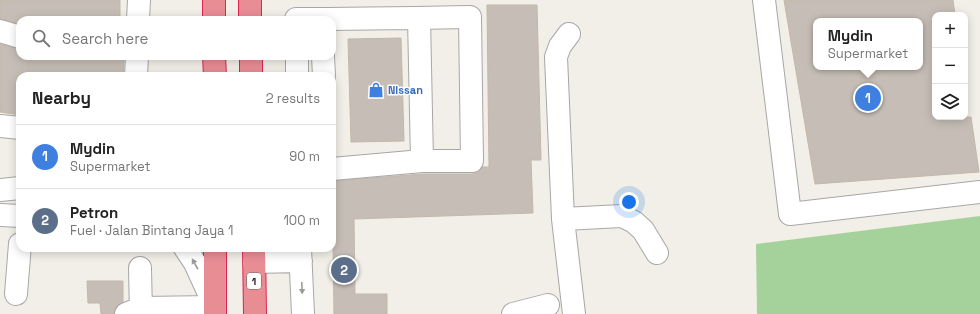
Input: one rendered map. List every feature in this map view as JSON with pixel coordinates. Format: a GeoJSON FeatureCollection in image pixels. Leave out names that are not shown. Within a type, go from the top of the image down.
{"type":"FeatureCollection","features":[{"type":"Feature","properties":{"kind":"highway"},"geometry":{"type":"LineString","coordinates":[[214,0],[214,16]]}},
{"type":"Feature","properties":{"kind":"highway"},"geometry":{"type":"LineString","coordinates":[[250,0],[250,16]]}},
{"type":"Feature","properties":{"kind":"highway"},"geometry":{"type":"LineString","coordinates":[[251,60],[251,72]]}},
{"type":"Feature","properties":{"kind":"highway"},"geometry":{"type":"LineString","coordinates":[[215,252],[215,310]]}},
{"type":"Feature","properties":{"kind":"highway","name":"1"},"geometry":{"type":"LineString","coordinates":[[254,255],[255,314]]}},
{"type":"Feature","properties":{"kind":"street"},"geometry":{"type":"LineString","coordinates":[[138,16],[139,0]]}},
{"type":"Feature","properties":{"kind":"street"},"geometry":{"type":"LineString","coordinates":[[764,0],[790,214],[980,192]]}},
{"type":"Feature","properties":{"kind":"street"},"geometry":{"type":"LineString","coordinates":[[296,13],[309,16]]}},
{"type":"Feature","properties":{"kind":"street"},"geometry":{"type":"LineString","coordinates":[[336,19],[470,17],[472,160],[422,161],[336,169]]}},
{"type":"Feature","properties":{"kind":"street"},"geometry":{"type":"LineString","coordinates":[[419,18],[422,161]]}},
{"type":"Feature","properties":{"kind":"street"},"geometry":{"type":"LineString","coordinates":[[0,31],[16,36]]}},
{"type":"Feature","properties":{"kind":"street"},"geometry":{"type":"LineString","coordinates":[[569,34],[560,46],[556,57],[563,219],[574,314]]}},
{"type":"Feature","properties":{"kind":"street"},"geometry":{"type":"LineString","coordinates":[[136,72],[137,60]]}},
{"type":"Feature","properties":{"kind":"street"},"geometry":{"type":"LineString","coordinates":[[297,60],[297,72]]}},
{"type":"Feature","properties":{"kind":"street"},"geometry":{"type":"LineString","coordinates":[[323,60],[324,72]]}},
{"type":"Feature","properties":{"kind":"street"},"geometry":{"type":"LineString","coordinates":[[0,126],[16,128]]}},
{"type":"Feature","properties":{"kind":"street"},"geometry":{"type":"LineString","coordinates":[[0,190],[16,188]]}},
{"type":"Feature","properties":{"kind":"street"},"geometry":{"type":"LineString","coordinates":[[0,215],[16,216]]}},
{"type":"Feature","properties":{"kind":"street"},"geometry":{"type":"LineString","coordinates":[[563,219],[622,216],[634,222],[642,230],[657,253]]}},
{"type":"Feature","properties":{"kind":"street"},"geometry":{"type":"LineString","coordinates":[[16,294],[19,252]]}},
{"type":"Feature","properties":{"kind":"street"},"geometry":{"type":"LineString","coordinates":[[140,268],[136,312],[215,310],[196,263],[188,252]]}},
{"type":"Feature","properties":{"kind":"street"},"geometry":{"type":"LineString","coordinates":[[254,255],[301,254],[303,314]]}},
{"type":"Feature","properties":{"kind":"street"},"geometry":{"type":"LineString","coordinates":[[513,314],[548,305]]}},
{"type":"Feature","properties":{"kind":"green space"},"geometry":{"type":"Polygon","coordinates":[[[980,216],[980,314],[757,314],[756,244],[980,216]]]}},
{"type":"Feature","properties":{"kind":"building"},"geometry":{"type":"Polygon","coordinates":[[[0,0],[120,0],[120,16],[16,16],[16,23],[0,19],[0,0]]]}},
{"type":"Feature","properties":{"kind":"building"},"geometry":{"type":"Polygon","coordinates":[[[784,0],[953,0],[955,12],[932,12],[932,120],[968,120],[968,117],[971,117],[979,172],[815,184],[784,0]]]}},
{"type":"Feature","properties":{"kind":"building"},"geometry":{"type":"Polygon","coordinates":[[[487,5],[537,5],[541,160],[531,160],[533,213],[354,219],[355,294],[387,294],[387,314],[334,314],[333,252],[336,252],[336,181],[423,174],[472,174],[478,172],[483,167],[489,167],[487,5]]]}},
{"type":"Feature","properties":{"kind":"building","name":"Nissan"},"geometry":{"type":"Polygon","coordinates":[[[401,38],[404,141],[351,142],[348,39],[401,38]]]}},
{"type":"Feature","properties":{"kind":"building"},"geometry":{"type":"Polygon","coordinates":[[[0,44],[16,48],[16,60],[124,60],[123,72],[16,72],[16,114],[0,112],[0,44]]]}},
{"type":"Feature","properties":{"kind":"building"},"geometry":{"type":"Polygon","coordinates":[[[87,281],[123,281],[123,302],[116,307],[114,314],[101,314],[100,303],[88,303],[87,281]]]}},
{"type":"Feature","properties":{"kind":"place","name":"Nissan"},"geometry":{"type":"Point","coordinates":[376,90]}},
{"type":"Feature","properties":{"kind":"place","name":"Mydin"},"geometry":{"type":"Point","coordinates":[868,98]}},
{"type":"Feature","properties":{"kind":"place","name":"Petron"},"geometry":{"type":"Point","coordinates":[344,270]}}]}
